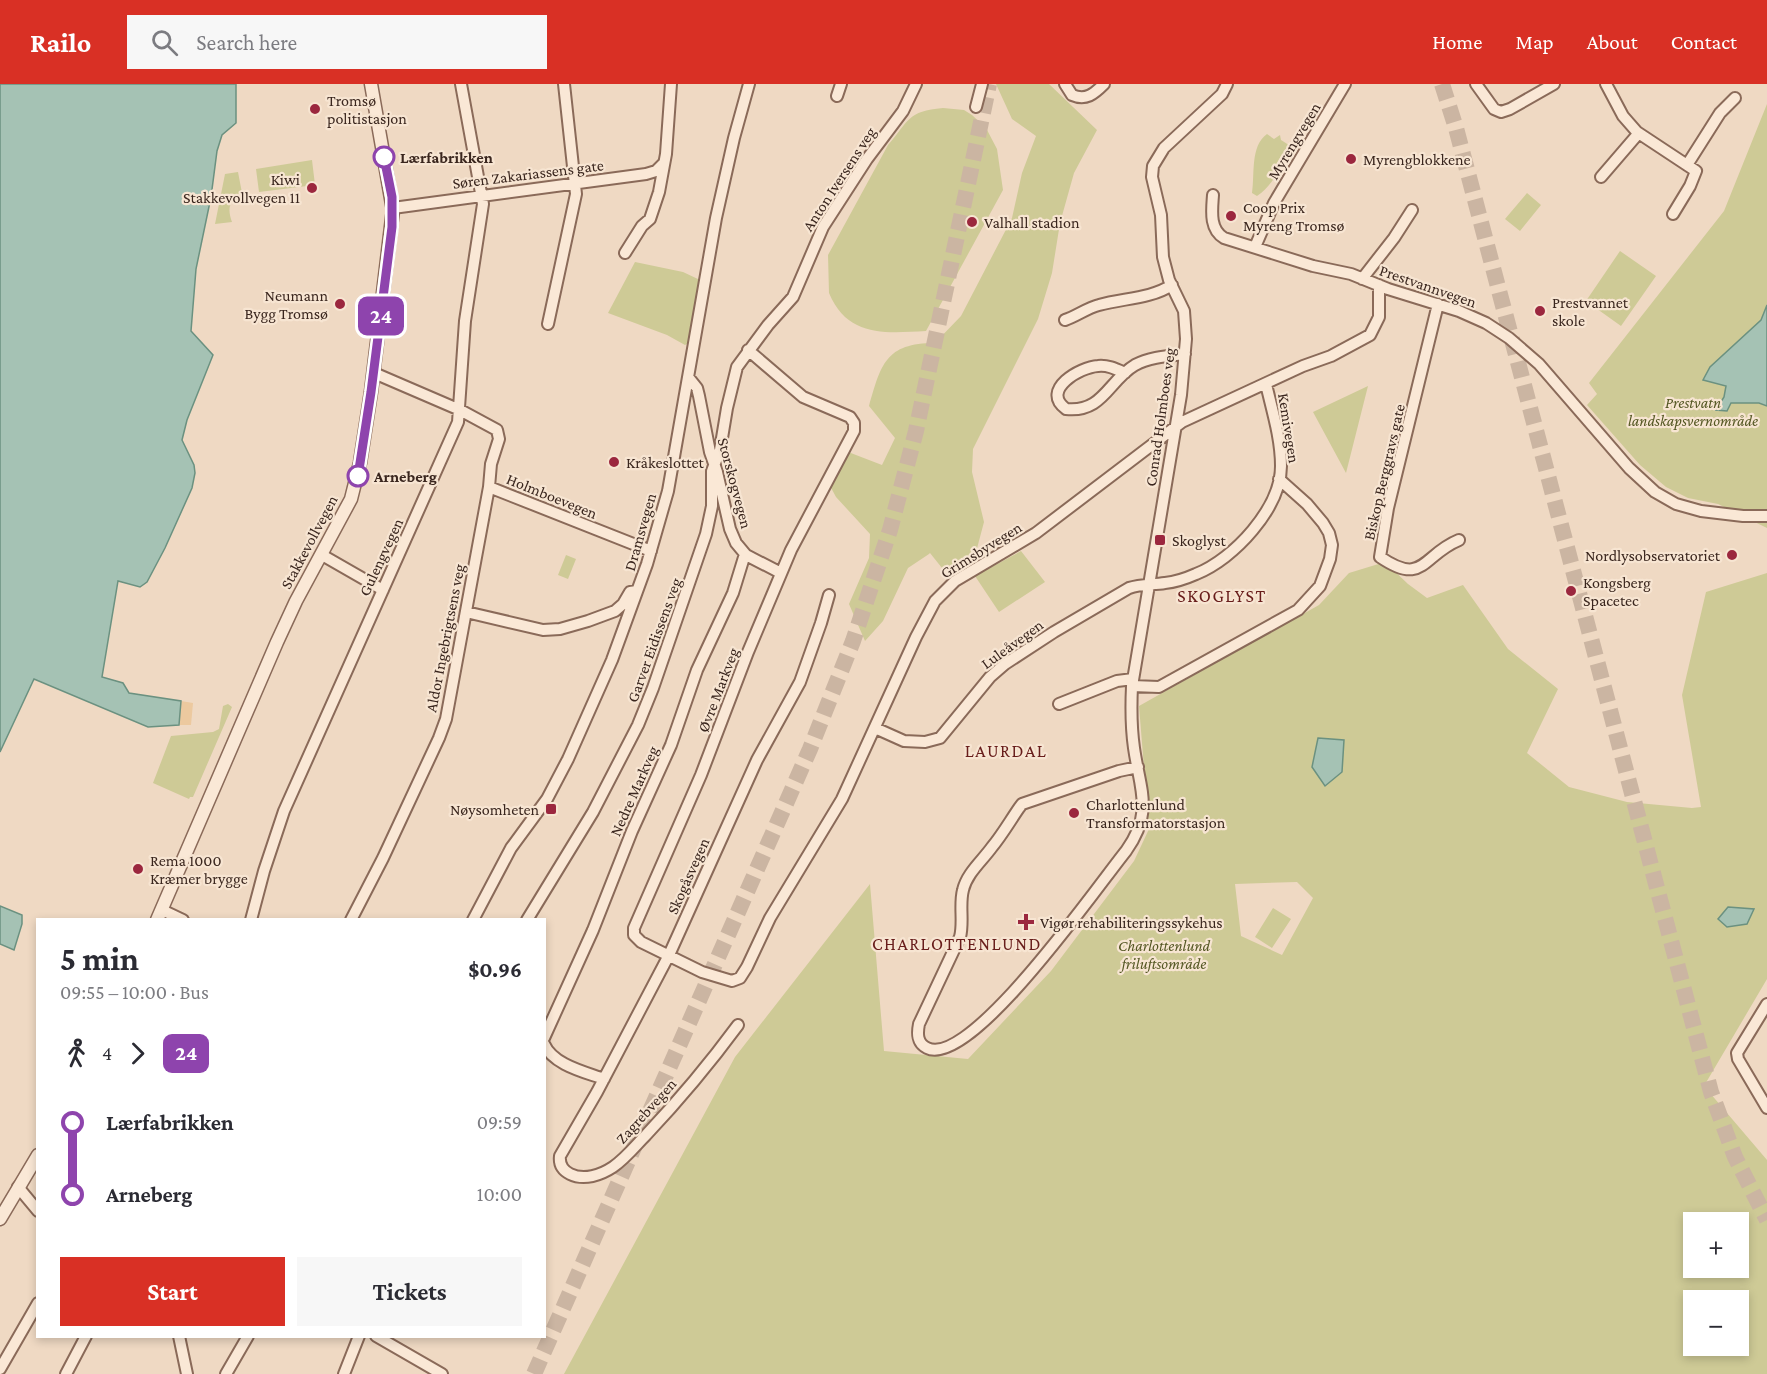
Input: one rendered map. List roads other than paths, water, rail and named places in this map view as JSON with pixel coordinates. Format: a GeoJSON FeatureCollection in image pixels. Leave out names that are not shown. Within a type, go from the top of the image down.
{"type":"FeatureCollection","features":[{"type":"Feature","properties":{"kind":"street","name":"Stakkevollvegen"},"geometry":{"type":"LineString","coordinates":[[160,915],[277,642],[296,601],[351,499],[358,476],[374,373],[393,208],[371,84]]}},
{"type":"Feature","properties":{"kind":"street","name":"Gulengvegen"},"geometry":{"type":"LineString","coordinates":[[252,918],[284,811],[458,423],[465,321],[483,214],[461,84]]}},
{"type":"Feature","properties":{"kind":"street"},"geometry":{"type":"LineString","coordinates":[[548,324],[575,197],[564,84]]}},
{"type":"Feature","properties":{"kind":"street"},"geometry":{"type":"LineString","coordinates":[[625,253],[642,226],[650,219],[659,192],[667,142],[671,84]]}},
{"type":"Feature","properties":{"kind":"street","name":"Dramsvegen"},"geometry":{"type":"LineString","coordinates":[[474,918],[514,843],[547,799],[559,777],[612,660],[638,591],[668,491],[716,218],[749,84]]}},
{"type":"Feature","properties":{"kind":"street"},"geometry":{"type":"LineString","coordinates":[[837,96],[841,84]]}},
{"type":"Feature","properties":{"kind":"street","name":"Anton Iversens veg"},"geometry":{"type":"LineString","coordinates":[[748,350],[793,297],[823,227],[873,150],[903,111],[916,84]]}},
{"type":"Feature","properties":{"kind":"street"},"geometry":{"type":"LineString","coordinates":[[976,107],[982,84]]}},
{"type":"Feature","properties":{"kind":"street"},"geometry":{"type":"LineString","coordinates":[[1065,84],[1072,95],[1083,98],[1104,84]]}},
{"type":"Feature","properties":{"kind":"street","name":"Conrad Holmboes veg"},"geometry":{"type":"LineString","coordinates":[[1138,767],[1119,771],[1022,804],[998,840],[970,874],[963,887],[963,924],[957,944],[919,1024],[918,1039],[921,1044],[928,1049],[942,1050],[956,1044],[994,1012],[1044,958],[1140,830],[1143,798],[1132,724],[1132,683],[1181,394],[1186,330],[1184,310],[1172,285],[1163,256],[1161,215],[1152,177],[1153,166],[1164,148],[1222,94],[1227,84]]}},
{"type":"Feature","properties":{"kind":"street","name":"Myrengvegen"},"geometry":{"type":"LineString","coordinates":[[1255,247],[1274,203],[1345,84]]}},
{"type":"Feature","properties":{"kind":"street"},"geometry":{"type":"LineString","coordinates":[[1476,84],[1494,109],[1501,112],[1554,84]]}},
{"type":"Feature","properties":{"kind":"street"},"geometry":{"type":"LineString","coordinates":[[1606,84],[1623,116],[1638,134],[1696,171],[1673,214]]}},
{"type":"Feature","properties":{"kind":"street"},"geometry":{"type":"LineString","coordinates":[[1688,165],[1720,112],[1735,98]]}},
{"type":"Feature","properties":{"kind":"street"},"geometry":{"type":"LineString","coordinates":[[1601,177],[1638,134]]}},
{"type":"Feature","properties":{"kind":"street","name":"Søren Zakariassens gate"},"geometry":{"type":"LineString","coordinates":[[393,208],[646,174],[656,171],[663,164]]}},
{"type":"Feature","properties":{"kind":"street","name":"Prestvannvegen"},"geometry":{"type":"LineString","coordinates":[[1213,195],[1213,223],[1218,234],[1231,241],[1333,270],[1460,311],[1486,323],[1509,338],[1539,364],[1634,474],[1655,492],[1676,504],[1701,512],[1736,516],[1767,516]]}},
{"type":"Feature","properties":{"kind":"street","name":"Prestvannvegen"},"geometry":{"type":"LineString","coordinates":[[1362,279],[1394,238],[1412,210]]}},
{"type":"Feature","properties":{"kind":"street"},"geometry":{"type":"LineString","coordinates":[[1065,320],[1095,306],[1154,294],[1172,285]]}},
{"type":"Feature","properties":{"kind":"street","name":"Grimsbyvegen"},"geometry":{"type":"LineString","coordinates":[[669,955],[702,972],[724,980],[732,981],[740,978],[770,918],[842,799],[926,617],[941,594],[964,574],[1036,533],[1174,428],[1196,414],[1330,356],[1370,335],[1379,318],[1379,285]]}},
{"type":"Feature","properties":{"kind":"street","name":"Biskop Berggravs gate"},"geometry":{"type":"LineString","coordinates":[[1437,304],[1388,508],[1380,556],[1397,567],[1411,571],[1459,540]]}},
{"type":"Feature","properties":{"kind":"street","name":"Øvre Markveg"},"geometry":{"type":"LineString","coordinates":[[669,955],[641,942],[634,935],[633,928],[701,775],[748,652],[796,539],[854,434],[854,423],[847,414],[797,393],[769,366],[748,350]]}},
{"type":"Feature","properties":{"kind":"street","name":"Garver Eidissens veg"},"geometry":{"type":"LineString","coordinates":[[528,918],[585,827],[645,708],[685,600],[706,534],[712,506],[714,465],[720,450],[734,375],[748,350]]}},
{"type":"Feature","properties":{"kind":"street"},"geometry":{"type":"LineString","coordinates":[[1125,373],[1110,366],[1083,368],[1063,383],[1058,395],[1059,403],[1066,409],[1092,406],[1136,365],[1148,360],[1185,354]]}},
{"type":"Feature","properties":{"kind":"street","name":"Holmboevegen"},"geometry":{"type":"LineString","coordinates":[[374,373],[492,426],[498,432],[498,443],[491,464],[489,487],[651,551]]}},
{"type":"Feature","properties":{"kind":"street","name":"Storskogvegen"},"geometry":{"type":"LineString","coordinates":[[689,378],[697,388],[710,452],[733,536],[745,554]]}},
{"type":"Feature","properties":{"kind":"street","name":"Kemivegen"},"geometry":{"type":"LineString","coordinates":[[1150,584],[1168,583],[1196,574],[1224,558],[1243,541],[1270,502],[1279,479],[1280,449],[1266,384]]}},
{"type":"Feature","properties":{"kind":"street"},"geometry":{"type":"LineString","coordinates":[[1059,704],[1117,681],[1159,687],[1298,610],[1320,586],[1330,560],[1332,545],[1329,533],[1307,504],[1279,479]]}},
{"type":"Feature","properties":{"kind":"street","name":"Aldor Ingebrigtsens veg"},"geometry":{"type":"LineString","coordinates":[[352,918],[383,858],[443,728],[489,487]]}},
{"type":"Feature","properties":{"kind":"street"},"geometry":{"type":"LineString","coordinates":[[745,554],[781,573]]}},
{"type":"Feature","properties":{"kind":"street","name":"Nedre Markveg"},"geometry":{"type":"LineString","coordinates":[[546,1034],[593,930],[632,831],[670,745],[697,670],[733,593],[745,554]]}},
{"type":"Feature","properties":{"kind":"street"},"geometry":{"type":"LineString","coordinates":[[321,555],[383,590]]}},
{"type":"Feature","properties":{"kind":"street","name":"Luleåvegen"},"geometry":{"type":"LineString","coordinates":[[875,728],[904,741],[925,742],[940,738],[990,677],[1011,659],[1129,588],[1150,584]]}},
{"type":"Feature","properties":{"kind":"street"},"geometry":{"type":"LineString","coordinates":[[466,612],[543,630],[560,629],[615,611],[623,604],[630,592],[638,591]]}},
{"type":"Feature","properties":{"kind":"street","name":"Skogåsvegen"},"geometry":{"type":"LineString","coordinates":[[560,1163],[560,1156],[604,1079],[669,955],[757,760],[800,682],[829,595]]}},
{"type":"Feature","properties":{"kind":"street"},"geometry":{"type":"LineString","coordinates":[[1767,1004],[1737,1053],[1738,1059],[1767,1108]]}},
{"type":"Feature","properties":{"kind":"street","name":"Zagrebvegen"},"geometry":{"type":"LineString","coordinates":[[560,1163],[564,1170],[572,1175],[586,1177],[599,1175],[617,1164],[667,1112],[738,1025]]}},
{"type":"Feature","properties":{"kind":"street"},"geometry":{"type":"LineString","coordinates":[[546,1047],[550,1054],[559,1060],[604,1079]]}},
{"type":"Feature","properties":{"kind":"street"},"geometry":{"type":"LineString","coordinates":[[0,1219],[36,1158]]}},
{"type":"Feature","properties":{"kind":"street"},"geometry":{"type":"LineString","coordinates":[[18,1187],[36,1209]]}},
{"type":"Feature","properties":{"kind":"street"},"geometry":{"type":"LineString","coordinates":[[0,1369],[36,1306]]}},
{"type":"Feature","properties":{"kind":"street"},"geometry":{"type":"LineString","coordinates":[[66,1374],[85,1338]]}},
{"type":"Feature","properties":{"kind":"street"},"geometry":{"type":"LineString","coordinates":[[179,1338],[188,1374]]}},
{"type":"Feature","properties":{"kind":"street"},"geometry":{"type":"LineString","coordinates":[[226,1374],[247,1338]]}},
{"type":"Feature","properties":{"kind":"street"},"geometry":{"type":"LineString","coordinates":[[344,1374],[358,1338]]}},
{"type":"Feature","properties":{"kind":"street"},"geometry":{"type":"LineString","coordinates":[[379,1338],[442,1374]]}},
{"type":"Feature","properties":{"kind":"tunnel"},"geometry":{"type":"LineString","coordinates":[[534,1374],[810,749],[853,641],[890,530],[916,431],[989,84]]}},
{"type":"Feature","properties":{"kind":"tunnel"},"geometry":{"type":"LineString","coordinates":[[1442,84],[1456,128],[1711,1092],[1735,1157],[1767,1220]]}},
{"type":"Feature","properties":{"kind":"place","name":"Tromsø politistasjon"},"geometry":{"type":"Point","coordinates":[315,109]}},
{"type":"Feature","properties":{"kind":"place","name":"Lærfabrikken"},"geometry":{"type":"Point","coordinates":[384,157]}},
{"type":"Feature","properties":{"kind":"place","name":"Myrengblokkene"},"geometry":{"type":"Point","coordinates":[1351,159]}},
{"type":"Feature","properties":{"kind":"place","name":"Kiwi Stakkevollvegen 11"},"geometry":{"type":"Point","coordinates":[312,188]}},
{"type":"Feature","properties":{"kind":"place","name":"Coop Prix Myreng Tromsø"},"geometry":{"type":"Point","coordinates":[1231,216]}},
{"type":"Feature","properties":{"kind":"place","name":"Valhall stadion"},"geometry":{"type":"Point","coordinates":[972,222]}},
{"type":"Feature","properties":{"kind":"place","name":"Neumann Bygg Tromsø"},"geometry":{"type":"Point","coordinates":[340,304]}},
{"type":"Feature","properties":{"kind":"place","name":"Prestvannet skole"},"geometry":{"type":"Point","coordinates":[1540,311]}},
{"type":"Feature","properties":{"kind":"place","name":"Kråkeslottet"},"geometry":{"type":"Point","coordinates":[614,462]}},
{"type":"Feature","properties":{"kind":"place","name":"Arneberg"},"geometry":{"type":"Point","coordinates":[358,476]}},
{"type":"Feature","properties":{"kind":"place","name":"Skoglyst"},"geometry":{"type":"Point","coordinates":[1160,540]}},
{"type":"Feature","properties":{"kind":"place","name":"Nordlysobservatoriet"},"geometry":{"type":"Point","coordinates":[1732,555]}},
{"type":"Feature","properties":{"kind":"place","name":"Kongsberg Spacetec"},"geometry":{"type":"Point","coordinates":[1571,591]}},
{"type":"Feature","properties":{"kind":"place","name":"Nøysomheten"},"geometry":{"type":"Point","coordinates":[551,809]}},
{"type":"Feature","properties":{"kind":"place","name":"Charlottenlund Transformatorstasjon"},"geometry":{"type":"Point","coordinates":[1074,813]}},
{"type":"Feature","properties":{"kind":"place","name":"Rema 1000 Kræmer brygge"},"geometry":{"type":"Point","coordinates":[138,869]}},
{"type":"Feature","properties":{"kind":"place","name":"Vigør rehabiliteringssykehus"},"geometry":{"type":"Point","coordinates":[1026,922]}},
{"type":"Feature","properties":{"kind":"district","name":"SKOGLYST"},"geometry":{"type":"Point","coordinates":[1222,596]}},
{"type":"Feature","properties":{"kind":"district","name":"LAURDAL"},"geometry":{"type":"Point","coordinates":[1006,751]}},
{"type":"Feature","properties":{"kind":"district","name":"CHARLOTTENLUND"},"geometry":{"type":"Point","coordinates":[957,944]}},
{"type":"Feature","properties":{"kind":"park label","name":"Prestvatn landskapsvernområde"},"geometry":{"type":"Point","coordinates":[1693,411]}},
{"type":"Feature","properties":{"kind":"park label","name":"Charlottenlund friluftsområde"},"geometry":{"type":"Point","coordinates":[1164,954]}}]}
